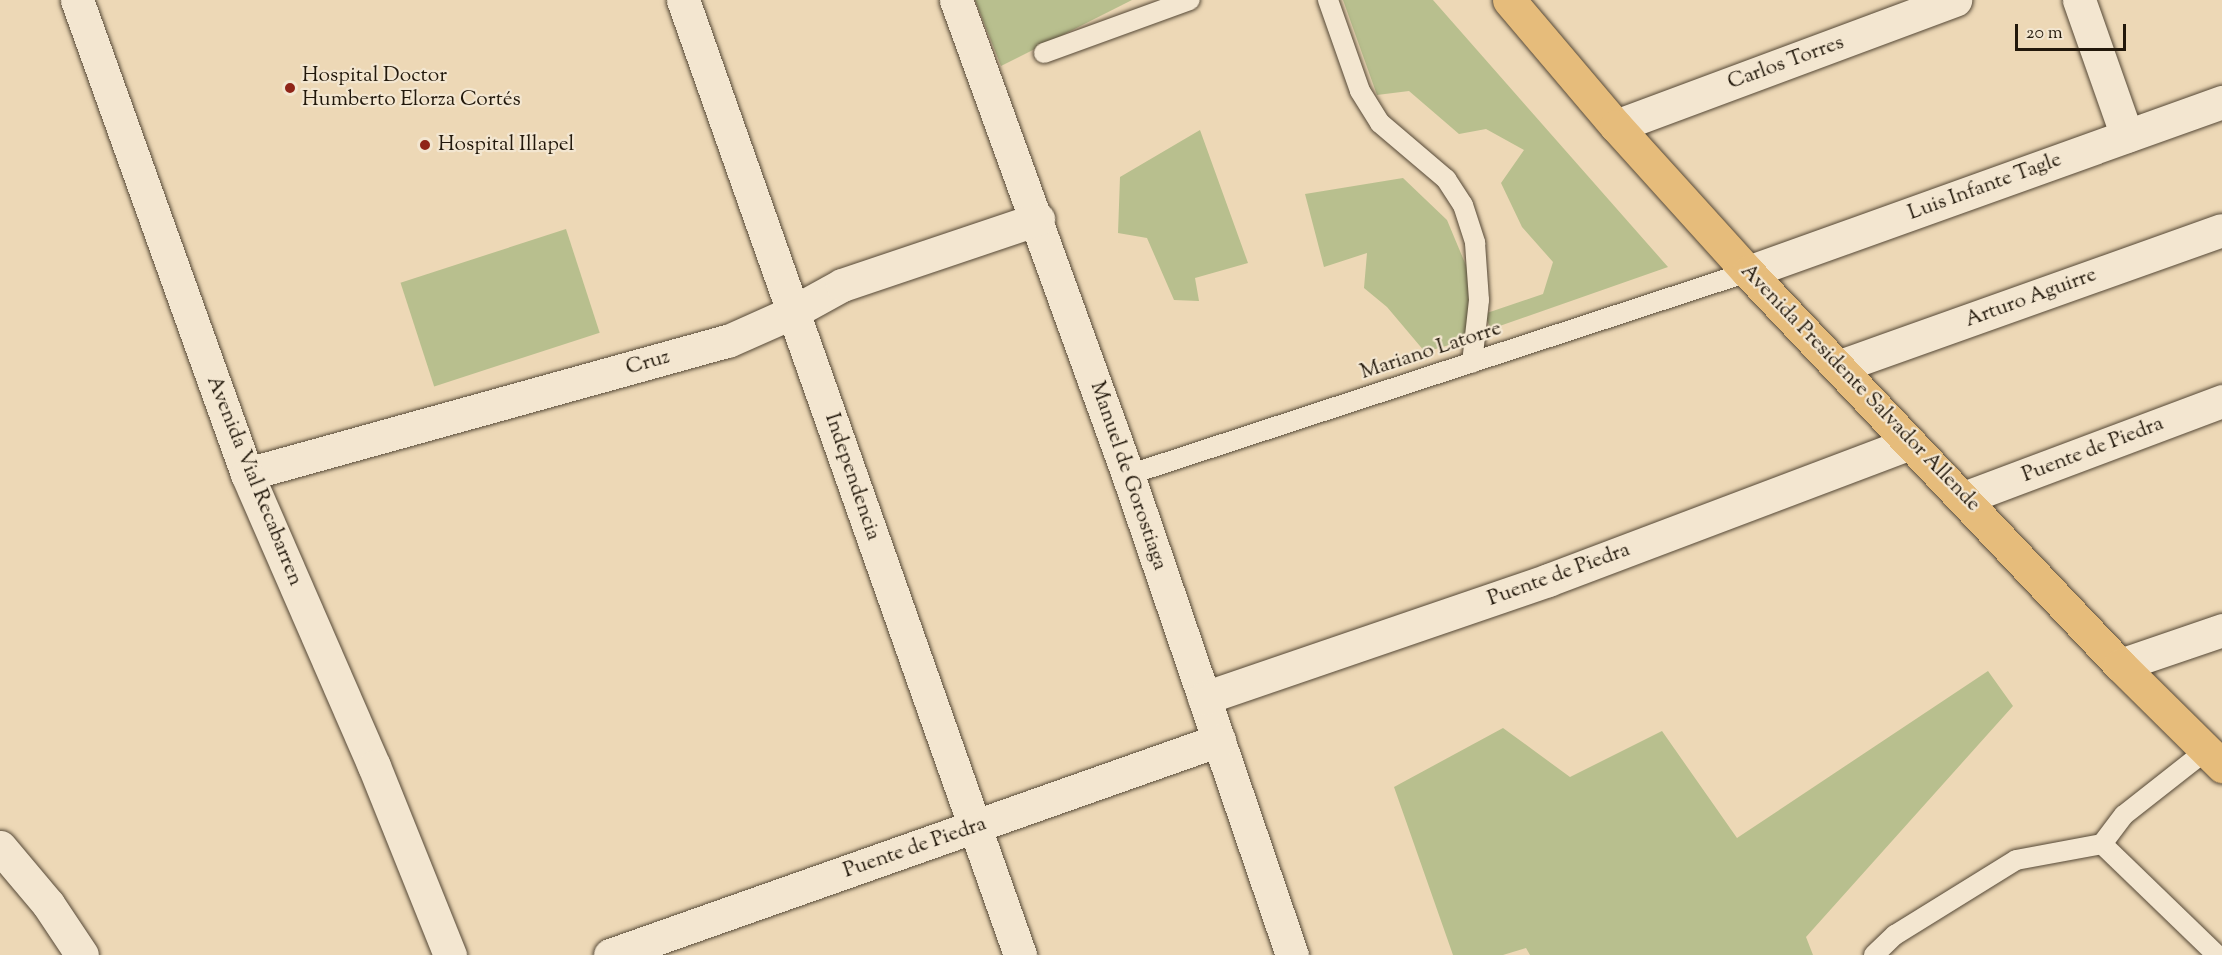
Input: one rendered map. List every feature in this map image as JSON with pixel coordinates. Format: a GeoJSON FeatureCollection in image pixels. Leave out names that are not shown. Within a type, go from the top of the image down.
{"type":"FeatureCollection","features":[{"type":"Feature","properties":{"kind":"main road","name":"Avenida Presidente Salvador Allende"},"geometry":{"type":"LineString","coordinates":[[1509,0],[1616,126],[1748,272],[1840,366],[2120,665],[2215,758]]}},
{"type":"Feature","properties":{"kind":"street","name":"Avenida Vial Recabarren"},"geometry":{"type":"LineString","coordinates":[[77,0],[247,474],[374,766],[450,955]]}},
{"type":"Feature","properties":{"kind":"street","name":"Independencia"},"geometry":{"type":"LineString","coordinates":[[683,0],[1020,955]]}},
{"type":"Feature","properties":{"kind":"street","name":"Manuel de Gorostiaga"},"geometry":{"type":"LineString","coordinates":[[956,0],[1038,219],[1292,955]]}},
{"type":"Feature","properties":{"kind":"street","name":"Carlos Torres"},"geometry":{"type":"LineString","coordinates":[[1616,126],[1955,0]]}},
{"type":"Feature","properties":{"kind":"street"},"geometry":{"type":"LineString","coordinates":[[2079,0],[2127,136]]}},
{"type":"Feature","properties":{"kind":"street","name":"Luis Infante Tagle"},"geometry":{"type":"LineString","coordinates":[[1748,272],[2222,102]]}},
{"type":"Feature","properties":{"kind":"street","name":"Cruz"},"geometry":{"type":"LineString","coordinates":[[247,474],[728,341],[793,312],[842,285],[1038,219]]}},
{"type":"Feature","properties":{"kind":"street","name":"Arturo Aguirre"},"geometry":{"type":"LineString","coordinates":[[1840,366],[2222,230]]}},
{"type":"Feature","properties":{"kind":"street","name":"Puente de Piedra"},"geometry":{"type":"LineString","coordinates":[[1964,498],[2222,401]]}},
{"type":"Feature","properties":{"kind":"street","name":"Puente de Piedra"},"geometry":{"type":"LineString","coordinates":[[1204,698],[1548,580],[1910,443]]}},
{"type":"Feature","properties":{"kind":"street"},"geometry":{"type":"LineString","coordinates":[[2120,665],[2222,630]]}},
{"type":"Feature","properties":{"kind":"street","name":"Puente de Piedra"},"geometry":{"type":"LineString","coordinates":[[610,955],[1219,740]]}},
{"type":"Feature","properties":{"kind":"street"},"geometry":{"type":"LineString","coordinates":[[0,847],[48,904],[82,955]]}},
{"type":"Feature","properties":{"kind":"lane"},"geometry":{"type":"LineString","coordinates":[[1044,53],[1190,0]]}},
{"type":"Feature","properties":{"kind":"lane"},"geometry":{"type":"LineString","coordinates":[[1328,0],[1360,91],[1380,123],[1446,179],[1463,205],[1474,243],[1479,300],[1472,363]]}},
{"type":"Feature","properties":{"kind":"lane","name":"Mariano Latorre"},"geometry":{"type":"LineString","coordinates":[[1128,475],[1748,272]]}},
{"type":"Feature","properties":{"kind":"lane"},"geometry":{"type":"LineString","coordinates":[[1874,955],[1895,935],[2016,860],[2102,844],[2124,815],[2215,758]]}},
{"type":"Feature","properties":{"kind":"lane"},"geometry":{"type":"LineString","coordinates":[[2102,844],[2217,955]]}},
{"type":"Feature","properties":{"kind":"green space"},"geometry":{"type":"Polygon","coordinates":[[[975,0],[1132,0],[1001,66],[975,0]]]}},
{"type":"Feature","properties":{"kind":"green space"},"geometry":{"type":"Polygon","coordinates":[[[1343,0],[1433,0],[1668,267],[1491,329],[1484,314],[1543,294],[1553,262],[1522,227],[1501,183],[1524,150],[1486,129],[1459,134],[1409,91],[1377,95],[1343,0]]]}},
{"type":"Feature","properties":{"kind":"green space"},"geometry":{"type":"Polygon","coordinates":[[[1200,130],[1248,263],[1195,278],[1199,301],[1174,300],[1147,238],[1118,233],[1120,177],[1200,130]]]}},
{"type":"Feature","properties":{"kind":"green space"},"geometry":{"type":"Polygon","coordinates":[[[1403,178],[1447,220],[1470,275],[1470,339],[1425,352],[1387,307],[1364,288],[1367,253],[1324,267],[1305,194],[1403,178]]]}},
{"type":"Feature","properties":{"kind":"green space"},"geometry":{"type":"Polygon","coordinates":[[[566,229],[600,333],[434,386],[401,283],[566,229]]]}},
{"type":"Feature","properties":{"kind":"green space"},"geometry":{"type":"Polygon","coordinates":[[[1988,671],[2013,706],[1806,937],[1813,955],[1530,955],[1526,948],[1503,955],[1453,955],[1394,787],[1503,728],[1570,777],[1662,731],[1737,838],[1988,671]]]}},
{"type":"Feature","properties":{"kind":"place","name":"Hospital Doctor Humberto Elorza Cortés"},"geometry":{"type":"Point","coordinates":[290,88]}},
{"type":"Feature","properties":{"kind":"place","name":"Hospital Illapel"},"geometry":{"type":"Point","coordinates":[425,145]}}]}
